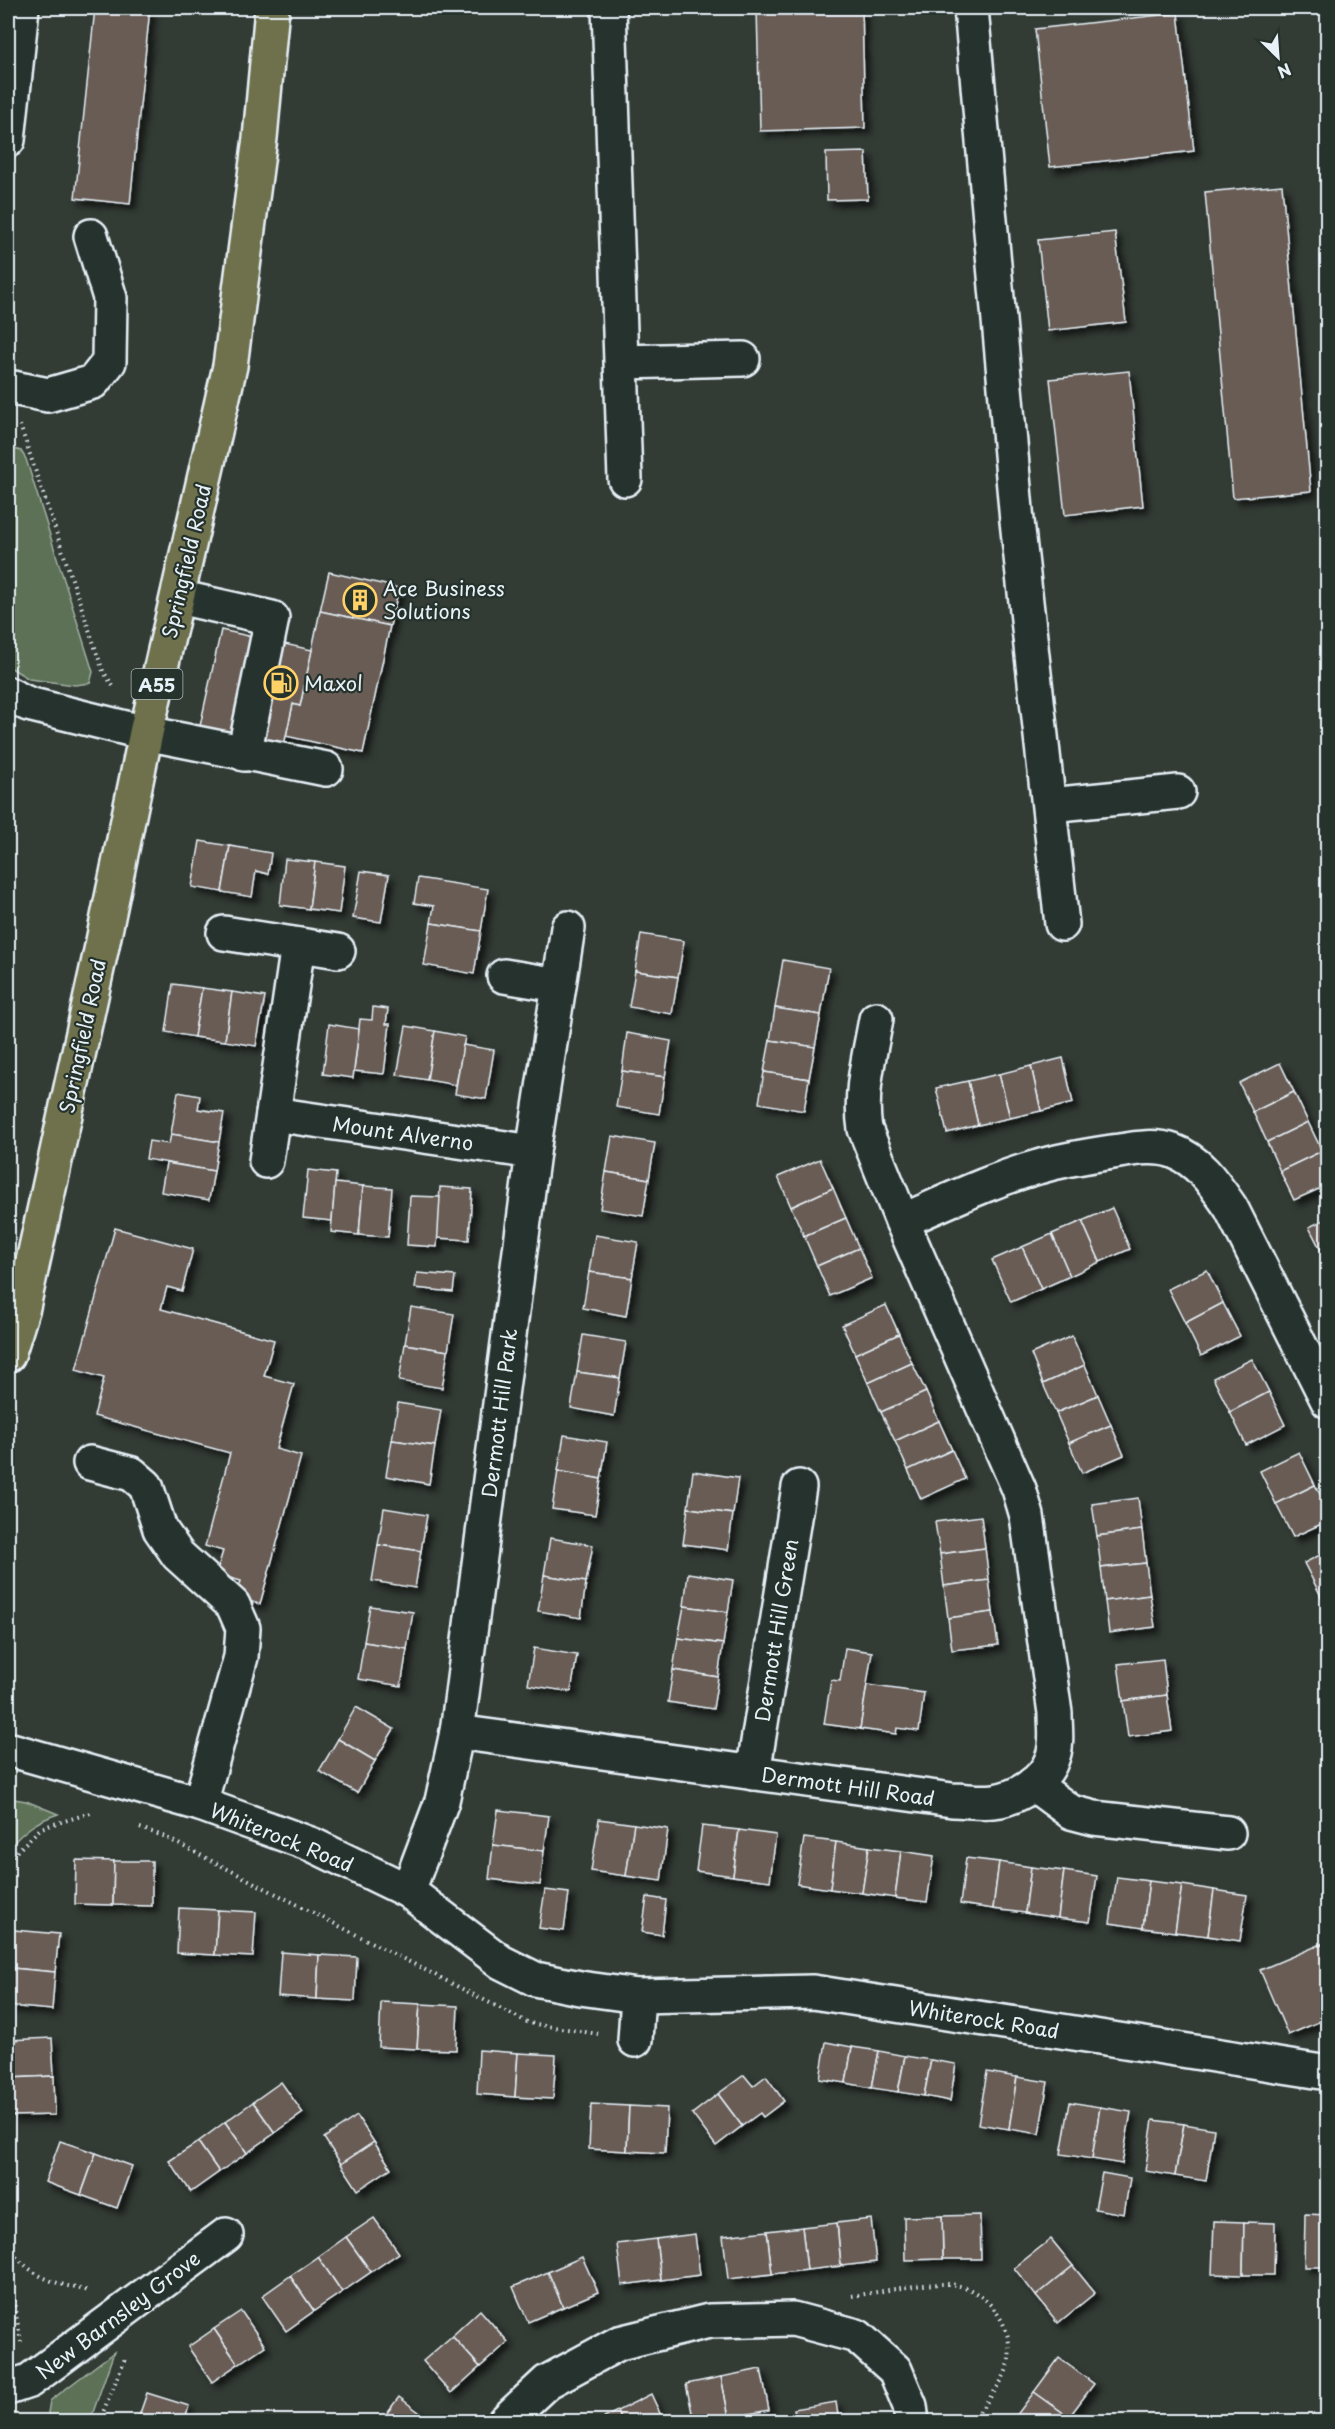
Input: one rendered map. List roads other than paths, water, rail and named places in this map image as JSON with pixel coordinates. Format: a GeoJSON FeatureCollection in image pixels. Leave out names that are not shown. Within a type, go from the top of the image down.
{"type":"FeatureCollection","features":[{"type":"Feature","properties":{"kind":"highway","name":"Springfield Road"},"geometry":{"type":"LineString","coordinates":[[8,1355],[24,1307],[146,733],[230,366],[260,138],[272,8]]}},
{"type":"Feature","properties":{"kind":"street"},"geometry":{"type":"LineString","coordinates":[[8,140],[22,8]]}},
{"type":"Feature","properties":{"kind":"street"},"geometry":{"type":"LineString","coordinates":[[609,8],[625,478]]}},
{"type":"Feature","properties":{"kind":"street"},"geometry":{"type":"LineString","coordinates":[[971,8],[1017,521],[1062,924]]}},
{"type":"Feature","properties":{"kind":"street"},"geometry":{"type":"LineString","coordinates":[[8,387],[48,395],[93,382],[110,362],[110,298],[92,236]]}},
{"type":"Feature","properties":{"kind":"street"},"geometry":{"type":"LineString","coordinates":[[622,362],[743,358]]}},
{"type":"Feature","properties":{"kind":"street"},"geometry":{"type":"LineString","coordinates":[[178,597],[272,618],[244,754]]}},
{"type":"Feature","properties":{"kind":"street"},"geometry":{"type":"LineString","coordinates":[[8,694],[28,704],[146,733],[326,769]]}},
{"type":"Feature","properties":{"kind":"street"},"geometry":{"type":"LineString","coordinates":[[1050,805],[1178,792]]}},
{"type":"Feature","properties":{"kind":"street","name":"Dermott Hill Park"},"geometry":{"type":"LineString","coordinates":[[408,1892],[442,1801],[457,1732],[533,1152],[568,928]]}},
{"type":"Feature","properties":{"kind":"street"},"geometry":{"type":"LineString","coordinates":[[224,933],[338,951]]}},
{"type":"Feature","properties":{"kind":"street"},"geometry":{"type":"LineString","coordinates":[[266,1161],[298,945]]}},
{"type":"Feature","properties":{"kind":"street"},"geometry":{"type":"LineString","coordinates":[[504,976],[559,985]]}},
{"type":"Feature","properties":{"kind":"street"},"geometry":{"type":"LineString","coordinates":[[876,1019],[863,1114],[865,1129],[902,1221],[1006,1456],[1027,1516],[1055,1713],[1056,1741],[1052,1760],[1033,1784],[1071,1812],[1094,1818],[1228,1833]]}},
{"type":"Feature","properties":{"kind":"street","name":"Mount Alverno"},"geometry":{"type":"LineString","coordinates":[[273,1114],[533,1152]]}},
{"type":"Feature","properties":{"kind":"street"},"geometry":{"type":"LineString","coordinates":[[902,1221],[1037,1167],[1139,1148],[1160,1148],[1175,1152],[1193,1162],[1211,1178],[1231,1208],[1328,1401]]}},
{"type":"Feature","properties":{"kind":"street"},"geometry":{"type":"LineString","coordinates":[[90,1463],[132,1474],[146,1486],[160,1529],[178,1555],[233,1605],[243,1628],[241,1658],[200,1804]]}},
{"type":"Feature","properties":{"kind":"street","name":"Dermott Hill Green"},"geometry":{"type":"LineString","coordinates":[[753,1773],[799,1487]]}},
{"type":"Feature","properties":{"kind":"street","name":"Dermott Hill Road"},"geometry":{"type":"LineString","coordinates":[[457,1732],[952,1800],[993,1801],[1021,1792],[1033,1784]]}},
{"type":"Feature","properties":{"kind":"street","name":"Whiterock Road"},"geometry":{"type":"LineString","coordinates":[[8,1749],[200,1804],[313,1845],[408,1892],[493,1956],[535,1979],[638,1996],[813,1992],[1328,2073]]}},
{"type":"Feature","properties":{"kind":"street"},"geometry":{"type":"LineString","coordinates":[[635,2040],[638,1996]]}},
{"type":"Feature","properties":{"kind":"street","name":"New Barnsley Grove"},"geometry":{"type":"LineString","coordinates":[[18,2385],[226,2235]]}},
{"type":"Feature","properties":{"kind":"street"},"geometry":{"type":"LineString","coordinates":[[504,2421],[547,2382],[619,2343],[709,2321],[794,2319],[857,2336],[895,2370],[910,2406],[912,2421]]}},
{"type":"Feature","properties":{"kind":"place","name":"Ace Business Solutions"},"geometry":{"type":"Point","coordinates":[360,600]}},
{"type":"Feature","properties":{"kind":"place","name":"Maxol"},"geometry":{"type":"Point","coordinates":[281,683]}}]}
